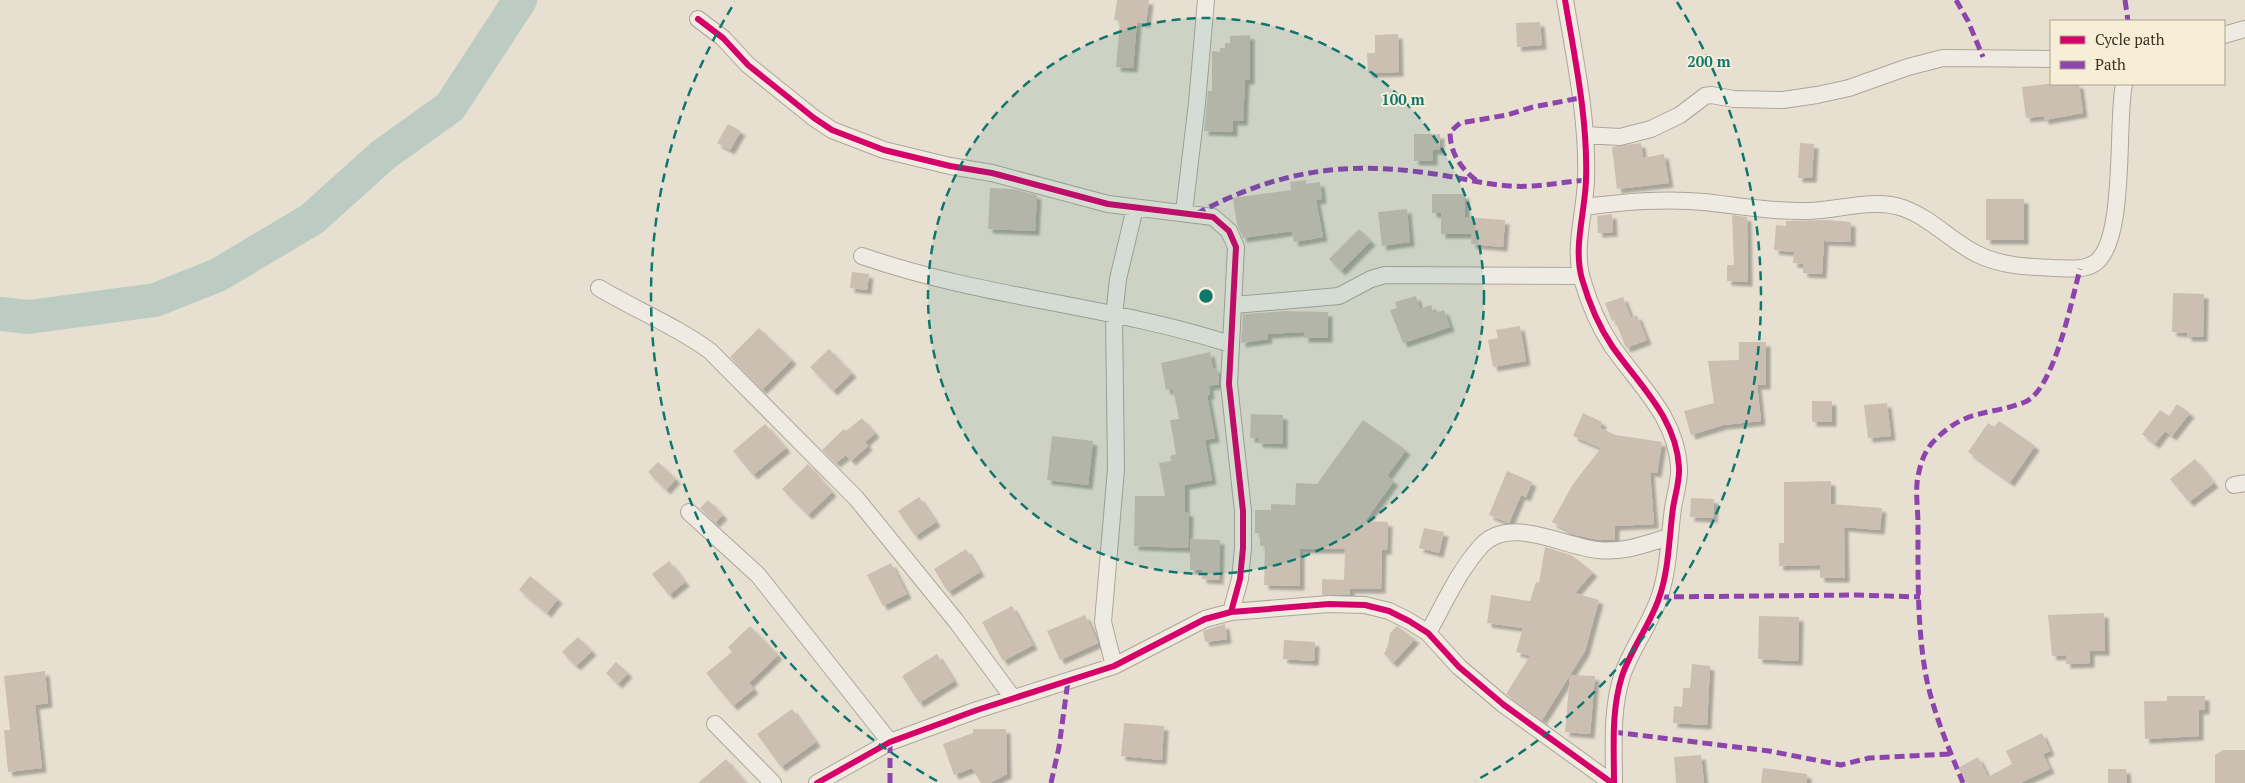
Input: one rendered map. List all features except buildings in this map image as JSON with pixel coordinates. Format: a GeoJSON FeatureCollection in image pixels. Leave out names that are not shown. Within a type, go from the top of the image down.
{"type":"FeatureCollection","features":[{"type":"Feature","properties":{"kind":"street"},"geometry":{"type":"LineString","coordinates":[[1184,212],[1197,103],[1206,0]]}},
{"type":"Feature","properties":{"kind":"street"},"geometry":{"type":"LineString","coordinates":[[1565,0],[1576,64],[1585,135],[1586,180],[1578,250],[1581,276],[1589,302],[1600,326],[1613,347],[1644,386],[1674,436],[1679,468],[1660,597],[1622,675],[1616,700],[1613,732],[1613,783]]}},
{"type":"Feature","properties":{"kind":"street"},"geometry":{"type":"LineString","coordinates":[[698,19],[723,38],[748,65],[814,118],[832,130],[884,150],[950,166],[992,173],[1108,204],[1213,217],[1230,231],[1236,247],[1229,384],[1231,418],[1243,511],[1240,578],[1231,612]]}},
{"type":"Feature","properties":{"kind":"street"},"geometry":{"type":"LineString","coordinates":[[2225,35],[2245,29]]}},
{"type":"Feature","properties":{"kind":"street"},"geometry":{"type":"LineString","coordinates":[[1585,135],[1620,137],[1652,129],[1680,115],[1705,96],[1711,95],[1734,99],[1783,100],[1817,96],[1849,88],[1908,67],[1943,58],[2050,59]]}},
{"type":"Feature","properties":{"kind":"street"},"geometry":{"type":"LineString","coordinates":[[1584,207],[1667,200],[1704,202],[1782,211],[1811,211],[1872,205],[1902,208],[1925,219],[1976,254],[1999,262],[2024,266],[2080,269],[2096,263],[2106,246],[2116,210],[2124,85]]}},
{"type":"Feature","properties":{"kind":"street"},"geometry":{"type":"LineString","coordinates":[[1114,666],[1103,622],[1116,469],[1114,316],[1118,279],[1135,208]]}},
{"type":"Feature","properties":{"kind":"street"},"geometry":{"type":"LineString","coordinates":[[862,256],[900,269],[946,280],[1114,316],[1185,329],[1230,344]]}},
{"type":"Feature","properties":{"kind":"street"},"geometry":{"type":"LineString","coordinates":[[1234,305],[1339,296],[1350,292],[1371,279],[1404,273],[1581,276]]}},
{"type":"Feature","properties":{"kind":"street"},"geometry":{"type":"LineString","coordinates":[[599,288],[634,309],[692,338],[710,351],[856,498],[956,621],[1014,698]]}},
{"type":"Feature","properties":{"kind":"street"},"geometry":{"type":"LineString","coordinates":[[689,512],[770,588],[890,742]]}},
{"type":"Feature","properties":{"kind":"street"},"geometry":{"type":"LineString","coordinates":[[1428,633],[1468,563],[1483,544],[1502,533],[1530,533],[1600,551],[1629,549],[1669,537]]}},
{"type":"Feature","properties":{"kind":"street"},"geometry":{"type":"LineString","coordinates":[[817,783],[890,742],[1014,698],[1114,666],[1205,619],[1231,612],[1329,604],[1364,605],[1388,611],[1409,621],[1428,633],[1459,667],[1504,705],[1613,783]]}},
{"type":"Feature","properties":{"kind":"street"},"geometry":{"type":"LineString","coordinates":[[716,724],[773,783]]}},
{"type":"Feature","properties":{"kind":"waterway"},"geometry":{"type":"LineString","coordinates":[[0,314],[29,317],[155,300],[218,275],[312,219],[383,155],[450,107],[520,0]]}},
{"type":"Feature","properties":{"kind":"marked path"},"geometry":{"type":"LineString","coordinates":[[1956,0],[1968,21],[1983,57]]}},
{"type":"Feature","properties":{"kind":"marked path"},"geometry":{"type":"LineString","coordinates":[[2125,0],[2128,20]]}},
{"type":"Feature","properties":{"kind":"marked path"},"geometry":{"type":"LineString","coordinates":[[1476,180],[1457,159],[1450,139],[1450,132],[1460,123],[1507,115],[1533,107],[1580,98]]}},
{"type":"Feature","properties":{"kind":"marked path"},"geometry":{"type":"LineString","coordinates":[[1196,214],[1224,200],[1278,180],[1332,170],[1360,168],[1389,169],[1431,173],[1499,185],[1519,186],[1539,186],[1586,180]]}},
{"type":"Feature","properties":{"kind":"marked path"},"geometry":{"type":"LineString","coordinates":[[1963,783],[1933,703],[1923,657],[1919,600],[1918,476],[1926,451],[1947,429],[1968,417],[2025,402],[2035,394],[2045,380],[2053,363],[2067,321],[2080,269]]}},
{"type":"Feature","properties":{"kind":"marked path"},"geometry":{"type":"LineString","coordinates":[[1659,597],[1856,595],[1920,597]]}},
{"type":"Feature","properties":{"kind":"marked path"},"geometry":{"type":"LineString","coordinates":[[1051,783],[1059,747],[1068,681]]}},
{"type":"Feature","properties":{"kind":"marked path"},"geometry":{"type":"LineString","coordinates":[[1613,732],[1769,751],[1841,765],[1869,758],[1951,754]]}},
{"type":"Feature","properties":{"kind":"marked path"},"geometry":{"type":"LineString","coordinates":[[890,742],[890,783]]}},
{"type":"Feature","properties":{"kind":"cycle path"},"geometry":{"type":"LineString","coordinates":[[1565,0],[1580,90],[1585,135],[1586,180],[1579,242],[1582,279],[1594,314],[1602,330],[1664,417],[1671,432],[1679,467],[1667,565],[1662,587],[1651,618],[1630,656],[1618,689],[1614,729],[1614,783]]}},
{"type":"Feature","properties":{"kind":"cycle path"},"geometry":{"type":"LineString","coordinates":[[698,19],[723,38],[748,65],[814,118],[832,130],[884,150],[950,166],[992,173],[1108,204],[1213,217],[1229,231],[1236,247],[1229,384],[1243,511],[1243,548],[1240,579],[1231,612]]}},
{"type":"Feature","properties":{"kind":"cycle path"},"geometry":{"type":"LineString","coordinates":[[817,783],[890,742],[977,710],[1114,666],[1205,619],[1231,612],[1329,604],[1365,605],[1389,611],[1428,633],[1459,667],[1504,705],[1612,783]]}}]}
